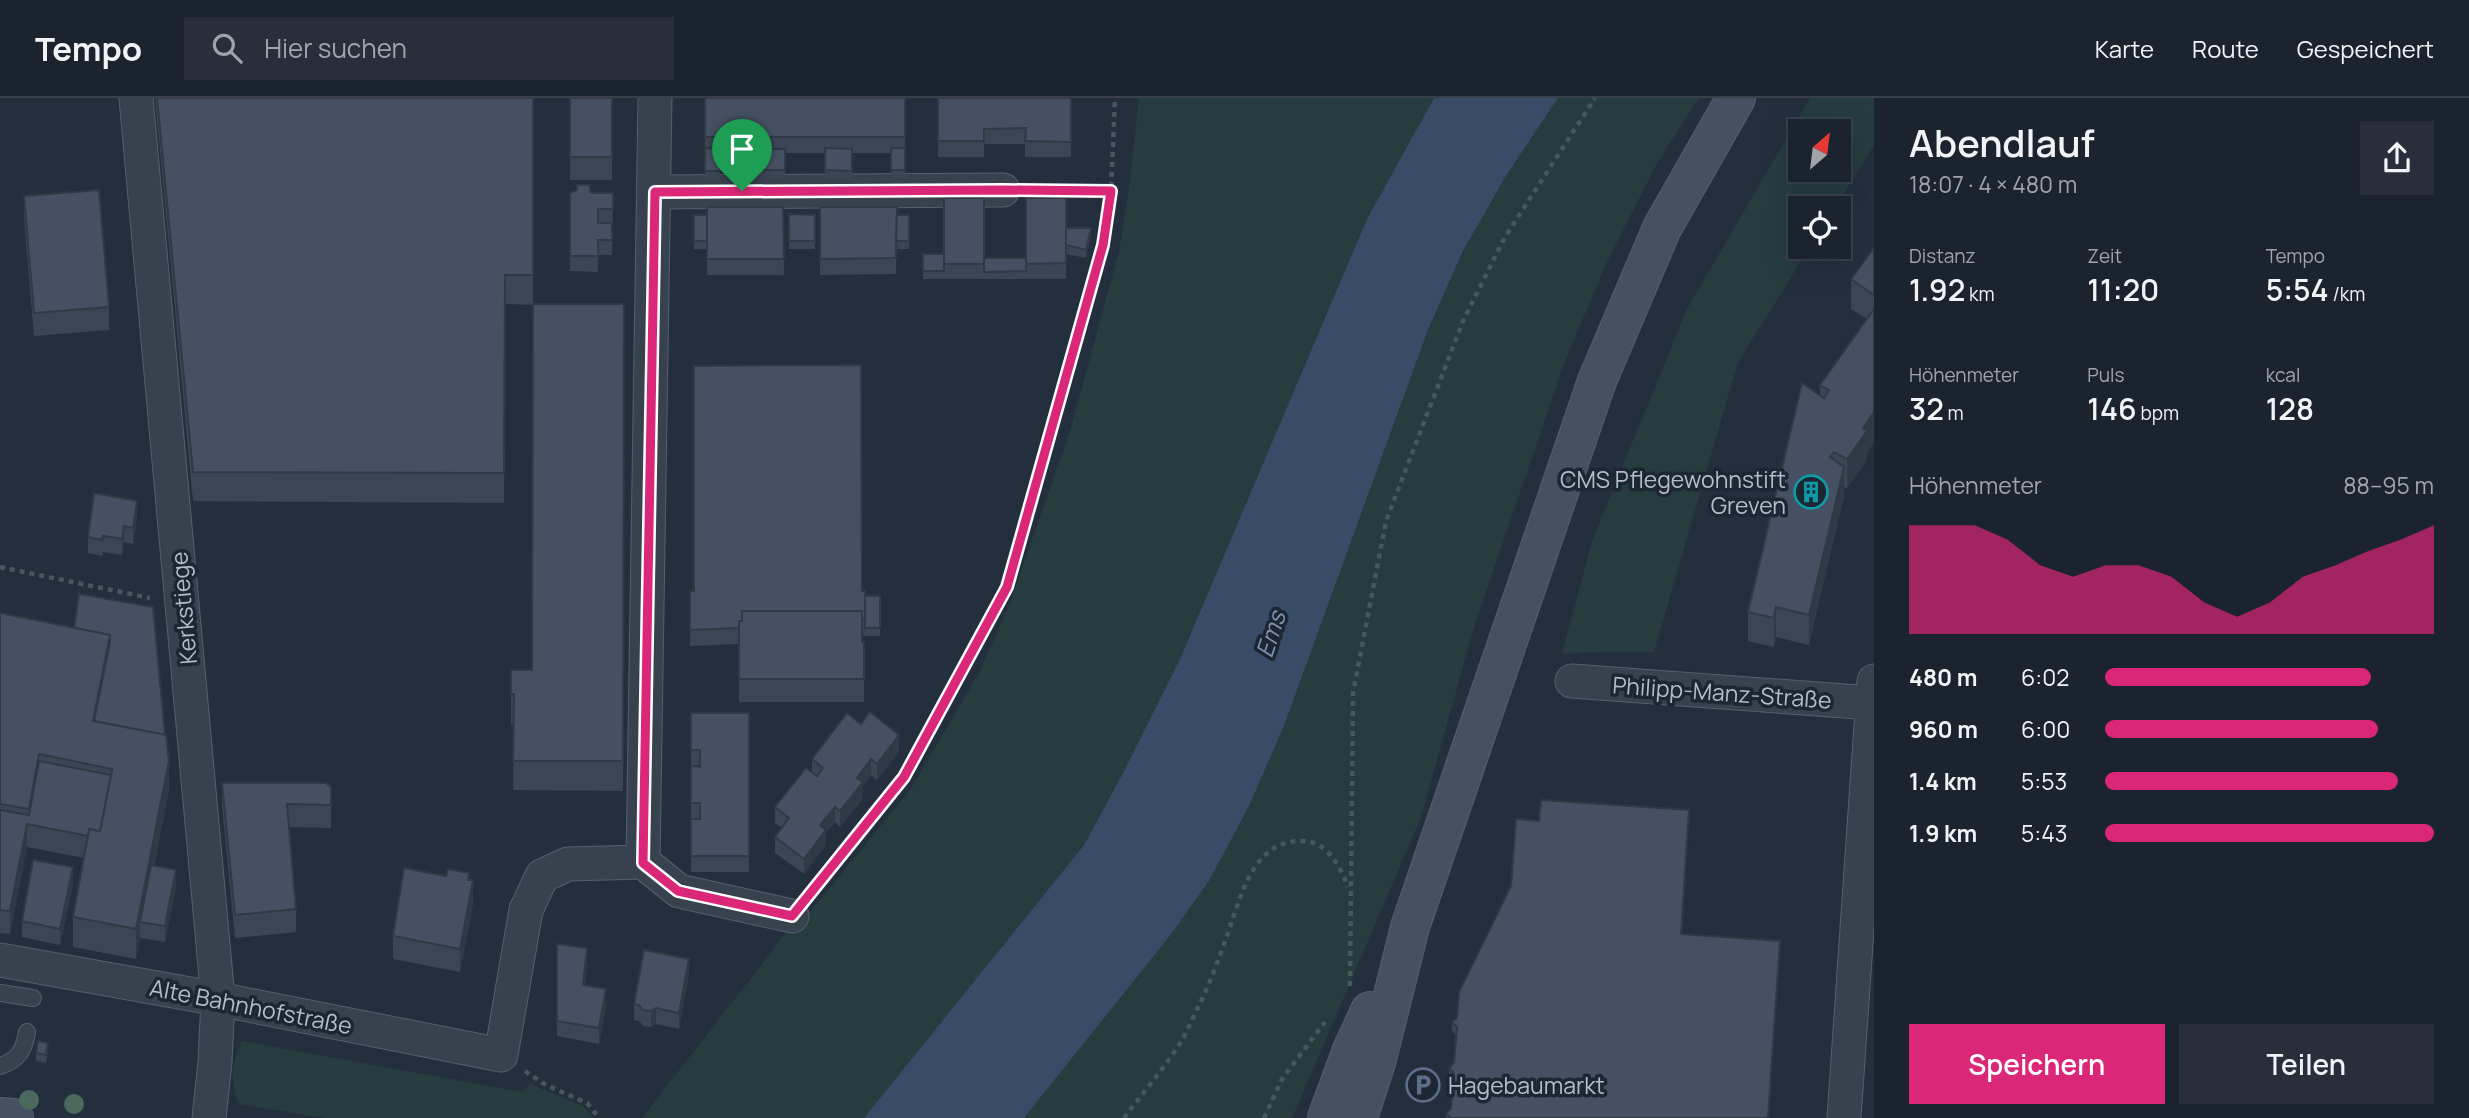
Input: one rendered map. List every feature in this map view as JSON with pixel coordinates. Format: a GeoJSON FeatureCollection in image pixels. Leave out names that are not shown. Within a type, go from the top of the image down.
{"type":"FeatureCollection","features":[{"type":"Feature","properties":{"kind":"main road"},"geometry":{"type":"LineString","coordinates":[[1358,1118],[1377,1059],[1410,927],[1597,381],[1662,228],[1736,98]]}},
{"type":"Feature","properties":{"kind":"main road"},"geometry":{"type":"LineString","coordinates":[[1327,1118],[1352,1050],[1410,927]]}},
{"type":"Feature","properties":{"kind":"main road"},"geometry":{"type":"LineString","coordinates":[[0,1117],[14,1118]]}},
{"type":"Feature","properties":{"kind":"street","name":"Kerkstiege"},"geometry":{"type":"LineString","coordinates":[[136,98],[218,999],[209,1118]]}},
{"type":"Feature","properties":{"kind":"street"},"geometry":{"type":"LineString","coordinates":[[643,863],[655,98]]}},
{"type":"Feature","properties":{"kind":"street"},"geometry":{"type":"LineString","coordinates":[[655,192],[1003,190]]}},
{"type":"Feature","properties":{"kind":"street","name":"Philipp-Manz-Straße"},"geometry":{"type":"LineString","coordinates":[[1572,681],[1873,692],[1867,903],[1844,1118]]}},
{"type":"Feature","properties":{"kind":"street"},"geometry":{"type":"LineString","coordinates":[[500,1055],[526,910],[542,876],[568,864],[643,863],[678,891],[792,916]]}},
{"type":"Feature","properties":{"kind":"street","name":"Alte Bahnhofstraße"},"geometry":{"type":"LineString","coordinates":[[0,960],[218,999],[500,1055]]}},
{"type":"Feature","properties":{"kind":"lane"},"geometry":{"type":"LineString","coordinates":[[0,993],[33,998]]}},
{"type":"Feature","properties":{"kind":"lane"},"geometry":{"type":"LineString","coordinates":[[0,1066],[15,1061],[24,1047],[27,1032]]}},
{"type":"Feature","properties":{"kind":"path"},"geometry":{"type":"LineString","coordinates":[[792,916],[904,777],[1007,587],[1103,245],[1111,191],[1115,98]]}},
{"type":"Feature","properties":{"kind":"path"},"geometry":{"type":"LineString","coordinates":[[1343,997],[1350,987],[1353,693],[1386,521],[1463,321],[1506,237],[1595,98]]}},
{"type":"Feature","properties":{"kind":"path"},"geometry":{"type":"LineString","coordinates":[[1003,190],[1111,191]]}},
{"type":"Feature","properties":{"kind":"path"},"geometry":{"type":"LineString","coordinates":[[0,567],[183,605]]}},
{"type":"Feature","properties":{"kind":"path"},"geometry":{"type":"LineString","coordinates":[[1124,1118],[1180,1044],[1203,997],[1246,880],[1264,856],[1277,846],[1299,840],[1313,841],[1328,851],[1339,865],[1350,891]]}},
{"type":"Feature","properties":{"kind":"path"},"geometry":{"type":"LineString","coordinates":[[1264,1118],[1282,1079],[1329,1016]]}},
{"type":"Feature","properties":{"kind":"path"},"geometry":{"type":"LineString","coordinates":[[500,1055],[546,1085],[587,1103],[599,1118]]}},
{"type":"Feature","properties":{"kind":"green space"},"geometry":{"type":"Polygon","coordinates":[[[1139,98],[1434,98],[1367,219],[1180,659],[1084,845],[864,1118],[642,1118],[793,924],[798,927],[910,790],[979,673],[1010,603],[1070,431],[1119,251],[1139,98]]]}},
{"type":"Feature","properties":{"kind":"green space"},"geometry":{"type":"Polygon","coordinates":[[[1558,98],[1699,98],[1657,163],[1607,262],[1565,361],[1475,624],[1421,817],[1292,1118],[1024,1118],[1169,937],[1209,881],[1249,806],[1284,726],[1428,330],[1463,252],[1506,176],[1558,98]]]}},
{"type":"Feature","properties":{"kind":"green space"},"geometry":{"type":"Polygon","coordinates":[[[1810,98],[1874,98],[1874,145],[1852,181],[1852,119],[1798,119],[1810,98]]]}},
{"type":"Feature","properties":{"kind":"green space"},"geometry":{"type":"Polygon","coordinates":[[[1788,136],[1788,182],[1851,182],[1842,196],[1788,196],[1788,259],[1802,259],[1738,362],[1654,652],[1562,653],[1592,541],[1687,309],[1788,136]]]}},
{"type":"Feature","properties":{"kind":"green space"},"geometry":{"type":"Polygon","coordinates":[[[242,1041],[523,1092],[530,1084],[583,1106],[594,1118],[324,1118],[239,1104],[233,1072],[242,1041]]]}},
{"type":"Feature","properties":{"kind":"water","name":"Ems"},"geometry":{"type":"Polygon","coordinates":[[[1434,98],[1558,98],[1506,176],[1463,251],[1428,330],[1284,726],[1249,806],[1209,881],[1169,937],[1024,1118],[864,1118],[1084,845],[1180,659],[1367,219],[1434,98]]]}},
{"type":"Feature","properties":{"kind":"building"},"geometry":{"type":"Polygon","coordinates":[[[157,98],[533,98],[533,275],[505,275],[504,473],[193,472],[157,98]]]}},
{"type":"Feature","properties":{"kind":"building"},"geometry":{"type":"Polygon","coordinates":[[[570,98],[612,98],[612,157],[570,157],[570,98]]]}},
{"type":"Feature","properties":{"kind":"building"},"geometry":{"type":"Polygon","coordinates":[[[705,98],[905,98],[905,137],[705,137],[705,98]]]}},
{"type":"Feature","properties":{"kind":"building"},"geometry":{"type":"Polygon","coordinates":[[[938,98],[1071,98],[1071,142],[1025,141],[1026,128],[984,129],[984,141],[938,141],[938,98]]]}},
{"type":"Feature","properties":{"kind":"building"},"geometry":{"type":"Polygon","coordinates":[[[705,148],[721,149],[720,171],[705,171],[705,148]]]}},
{"type":"Feature","properties":{"kind":"building"},"geometry":{"type":"Polygon","coordinates":[[[825,148],[852,149],[852,171],[825,170],[825,148]]]}},
{"type":"Feature","properties":{"kind":"building"},"geometry":{"type":"Polygon","coordinates":[[[891,148],[905,148],[905,170],[891,170],[891,148]]]}},
{"type":"Feature","properties":{"kind":"building"},"geometry":{"type":"Polygon","coordinates":[[[758,149],[785,149],[785,170],[758,170],[758,149]]]}},
{"type":"Feature","properties":{"kind":"building"},"geometry":{"type":"Polygon","coordinates":[[[577,185],[590,185],[590,192],[594,193],[613,193],[613,209],[598,209],[598,223],[612,223],[612,240],[598,240],[598,256],[570,256],[570,193],[577,190],[577,185]]]}},
{"type":"Feature","properties":{"kind":"building"},"geometry":{"type":"Polygon","coordinates":[[[99,190],[109,307],[34,313],[24,196],[99,190]]]}},
{"type":"Feature","properties":{"kind":"building"},"geometry":{"type":"Polygon","coordinates":[[[944,198],[984,198],[984,264],[944,264],[944,198]]]}},
{"type":"Feature","properties":{"kind":"building"},"geometry":{"type":"Polygon","coordinates":[[[1026,198],[1066,198],[1066,263],[1026,264],[1026,198]]]}},
{"type":"Feature","properties":{"kind":"building"},"geometry":{"type":"Polygon","coordinates":[[[707,207],[783,207],[784,259],[707,259],[707,207]]]}},
{"type":"Feature","properties":{"kind":"building"},"geometry":{"type":"Polygon","coordinates":[[[820,207],[897,207],[896,258],[820,259],[820,207]]]}},
{"type":"Feature","properties":{"kind":"building"},"geometry":{"type":"Polygon","coordinates":[[[789,214],[815,215],[815,241],[789,241],[789,214]]]}},
{"type":"Feature","properties":{"kind":"building"},"geometry":{"type":"Polygon","coordinates":[[[694,215],[707,215],[707,241],[694,241],[694,215]]]}},
{"type":"Feature","properties":{"kind":"building"},"geometry":{"type":"Polygon","coordinates":[[[897,215],[909,215],[909,241],[896,241],[897,215]]]}},
{"type":"Feature","properties":{"kind":"building"},"geometry":{"type":"Polygon","coordinates":[[[1066,228],[1091,228],[1086,250],[1066,245],[1066,228]]]}},
{"type":"Feature","properties":{"kind":"building"},"geometry":{"type":"Polygon","coordinates":[[[1874,248],[1874,295],[1851,279],[1874,248]]]}},
{"type":"Feature","properties":{"kind":"building"},"geometry":{"type":"Polygon","coordinates":[[[923,254],[944,254],[944,271],[923,271],[923,254]]]}},
{"type":"Feature","properties":{"kind":"building"},"geometry":{"type":"Polygon","coordinates":[[[984,258],[1026,258],[1026,271],[984,272],[984,258]]]}},
{"type":"Feature","properties":{"kind":"building"},"geometry":{"type":"Polygon","coordinates":[[[533,304],[624,304],[623,761],[513,761],[514,694],[511,694],[511,670],[532,670],[533,304]]]}},
{"type":"Feature","properties":{"kind":"building","name":"CMS Pflegewohnstift Greven"},"geometry":{"type":"Polygon","coordinates":[[[1874,309],[1874,412],[1863,428],[1867,431],[1847,459],[1834,452],[1830,457],[1844,467],[1809,615],[1776,607],[1774,618],[1748,612],[1802,383],[1824,398],[1829,390],[1820,385],[1874,309]]]}},
{"type":"Feature","properties":{"kind":"building"},"geometry":{"type":"Polygon","coordinates":[[[861,365],[862,591],[865,591],[865,619],[862,619],[862,611],[742,611],[739,628],[690,630],[690,591],[694,591],[694,366],[861,365]]]}},
{"type":"Feature","properties":{"kind":"building"},"geometry":{"type":"Polygon","coordinates":[[[94,493],[137,501],[133,528],[124,526],[122,539],[103,536],[102,540],[88,537],[94,493]]]}},
{"type":"Feature","properties":{"kind":"building"},"geometry":{"type":"Polygon","coordinates":[[[79,594],[153,607],[165,735],[94,721],[110,635],[74,628],[79,594]]]}},
{"type":"Feature","properties":{"kind":"building"},"geometry":{"type":"Polygon","coordinates":[[[865,596],[880,596],[880,628],[865,628],[865,596]]]}},
{"type":"Feature","properties":{"kind":"building"},"geometry":{"type":"Polygon","coordinates":[[[742,611],[862,611],[864,679],[739,679],[739,621],[742,621],[742,611]]]}},
{"type":"Feature","properties":{"kind":"building"},"geometry":{"type":"Polygon","coordinates":[[[0,613],[110,635],[93,721],[166,735],[169,761],[136,929],[73,917],[89,829],[100,831],[112,769],[39,754],[29,809],[0,804],[0,613]]]}},
{"type":"Feature","properties":{"kind":"building"},"geometry":{"type":"Polygon","coordinates":[[[870,712],[899,735],[877,764],[871,759],[857,778],[863,782],[840,811],[835,807],[820,825],[826,830],[804,859],[775,837],[789,818],[775,807],[806,768],[817,776],[823,768],[812,759],[847,713],[861,724],[870,712]]]}},
{"type":"Feature","properties":{"kind":"building"},"geometry":{"type":"Polygon","coordinates":[[[691,713],[749,713],[749,856],[691,856],[691,819],[700,819],[700,803],[691,803],[691,766],[700,767],[700,750],[691,750],[691,713]]]}},
{"type":"Feature","properties":{"kind":"building"},"geometry":{"type":"Polygon","coordinates":[[[39,761],[111,775],[100,831],[89,829],[88,836],[27,824],[10,911],[0,910],[0,810],[29,815],[39,761]]]}},
{"type":"Feature","properties":{"kind":"building"},"geometry":{"type":"Polygon","coordinates":[[[222,783],[326,783],[331,787],[331,805],[287,804],[296,909],[235,915],[222,783]]]}},
{"type":"Feature","properties":{"kind":"building"},"geometry":{"type":"Polygon","coordinates":[[[1541,800],[1689,810],[1681,934],[1780,941],[1768,1118],[1451,1118],[1446,1113],[1451,1109],[1454,1073],[1449,1068],[1454,1063],[1457,1027],[1452,1022],[1457,1018],[1459,992],[1511,886],[1516,819],[1539,821],[1541,800]]]}},
{"type":"Feature","properties":{"kind":"building"},"geometry":{"type":"Polygon","coordinates":[[[33,860],[73,867],[60,929],[22,921],[33,860]]]}},
{"type":"Feature","properties":{"kind":"building"},"geometry":{"type":"Polygon","coordinates":[[[151,865],[176,870],[165,926],[140,922],[151,865]]]}},
{"type":"Feature","properties":{"kind":"building"},"geometry":{"type":"Polygon","coordinates":[[[404,868],[446,876],[448,869],[469,873],[468,880],[473,880],[460,949],[393,936],[404,868]]]}},
{"type":"Feature","properties":{"kind":"building"},"geometry":{"type":"Polygon","coordinates":[[[557,944],[587,948],[583,985],[606,989],[599,1028],[557,1021],[557,944]]]}},
{"type":"Feature","properties":{"kind":"building"},"geometry":{"type":"Polygon","coordinates":[[[644,950],[689,959],[679,1013],[656,1008],[651,1011],[643,1010],[634,1004],[644,950]]]}},
{"type":"Feature","properties":{"kind":"building"},"geometry":{"type":"Polygon","coordinates":[[[38,1041],[48,1043],[46,1055],[36,1053],[38,1041]]]}},
{"type":"Feature","properties":{"kind":"place","name":"CMS Pflegewohnstift Greven"},"geometry":{"type":"Point","coordinates":[1811,492]}},
{"type":"Feature","properties":{"kind":"place","name":"Hagebaumarkt"},"geometry":{"type":"Point","coordinates":[1423,1085]}},
{"type":"Feature","properties":{"kind":"route"},"geometry":{"type":"LineString","coordinates":[[742,191],[1111,191],[1103,245],[1007,587],[904,777],[792,916],[678,891],[643,863],[655,192],[742,191]]}}]}
